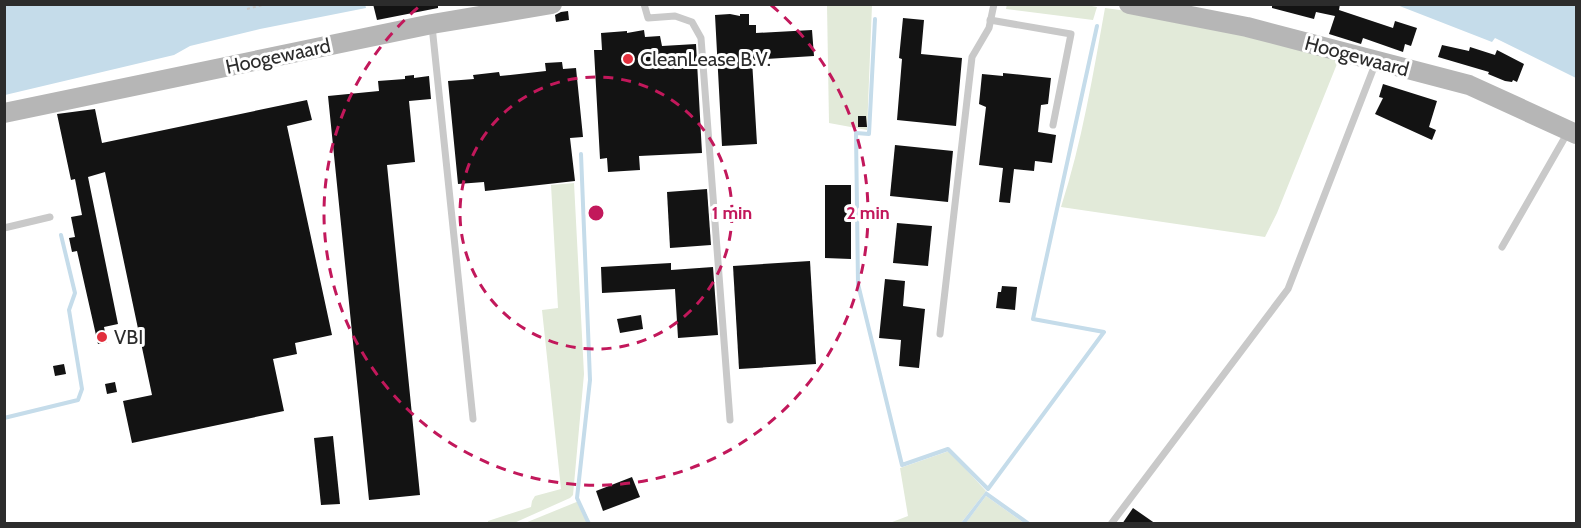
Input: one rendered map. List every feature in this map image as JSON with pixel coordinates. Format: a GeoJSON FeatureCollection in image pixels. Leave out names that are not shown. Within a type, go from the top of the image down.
{"type":"FeatureCollection","features":[{"type":"Feature","properties":{"kind":"street","name":"Hoogewaard"},"geometry":{"type":"LineString","coordinates":[[4,113],[432,24],[552,4]]}},
{"type":"Feature","properties":{"kind":"street","name":"Hoogewaard"},"geometry":{"type":"LineString","coordinates":[[1129,4],[1247,27],[1469,85],[1573,132]]}},
{"type":"Feature","properties":{"kind":"lane"},"geometry":{"type":"LineString","coordinates":[[644,4],[648,18],[675,16],[692,22],[701,38],[730,420]]}},
{"type":"Feature","properties":{"kind":"lane"},"geometry":{"type":"LineString","coordinates":[[940,333],[972,57],[989,28],[994,4]]}},
{"type":"Feature","properties":{"kind":"lane"},"geometry":{"type":"LineString","coordinates":[[990,20],[1071,33],[1053,125]]}},
{"type":"Feature","properties":{"kind":"lane"},"geometry":{"type":"LineString","coordinates":[[432,24],[473,419]]}},
{"type":"Feature","properties":{"kind":"lane"},"geometry":{"type":"LineString","coordinates":[[1111,524],[1288,289],[1377,61]]}},
{"type":"Feature","properties":{"kind":"lane"},"geometry":{"type":"LineString","coordinates":[[1502,247],[1573,132]]}},
{"type":"Feature","properties":{"kind":"lane"},"geometry":{"type":"LineString","coordinates":[[4,228],[50,217]]}},
{"type":"Feature","properties":{"kind":"path"},"geometry":{"type":"LineString","coordinates":[[247,9],[267,4]]}},
{"type":"Feature","properties":{"kind":"green space"},"geometry":{"type":"Polygon","coordinates":[[[1007,4],[1081,4],[1097,7],[1093,20],[1006,9],[1007,4]]]}},
{"type":"Feature","properties":{"kind":"green space"},"geometry":{"type":"Polygon","coordinates":[[[827,5],[872,5],[867,130],[829,123],[827,5]]]}},
{"type":"Feature","properties":{"kind":"green space"},"geometry":{"type":"Polygon","coordinates":[[[1105,8],[1157,15],[1341,54],[1277,213],[1265,237],[1061,207],[1081,133],[1105,8]]]}},
{"type":"Feature","properties":{"kind":"green space"},"geometry":{"type":"Polygon","coordinates":[[[574,183],[584,374],[573,495],[514,523],[488,523],[488,521],[531,507],[535,496],[561,489],[542,310],[558,308],[551,185],[574,183]]]}},
{"type":"Feature","properties":{"kind":"green space"},"geometry":{"type":"Polygon","coordinates":[[[949,451],[986,491],[961,523],[887,524],[908,516],[900,468],[949,451]]]}},
{"type":"Feature","properties":{"kind":"green space"},"geometry":{"type":"Polygon","coordinates":[[[986,496],[1024,523],[965,524],[986,496]]]}},
{"type":"Feature","properties":{"kind":"green space"},"geometry":{"type":"Polygon","coordinates":[[[579,501],[591,523],[525,523],[579,501]]]}},
{"type":"Feature","properties":{"kind":"water"},"geometry":{"type":"Polygon","coordinates":[[[365,4],[366,8],[260,29],[190,46],[174,55],[5,95],[5,5],[365,4]]]}},
{"type":"Feature","properties":{"kind":"water"},"geometry":{"type":"Polygon","coordinates":[[[1397,5],[1576,5],[1576,78],[1495,38],[1492,42],[1397,5]]]}},
{"type":"Feature","properties":{"kind":"water"},"geometry":{"type":"Polygon","coordinates":[[[986,491],[1031,523],[1024,523],[986,496],[966,523],[961,523],[986,491]]]}},
{"type":"Feature","properties":{"kind":"building"},"geometry":{"type":"Polygon","coordinates":[[[373,4],[438,4],[438,8],[377,20],[373,4]]]}},
{"type":"Feature","properties":{"kind":"building"},"geometry":{"type":"Polygon","coordinates":[[[1272,4],[1340,4],[1339,10],[1393,28],[1395,21],[1417,28],[1411,46],[1405,44],[1403,52],[1363,38],[1361,44],[1329,34],[1335,16],[1316,12],[1314,19],[1272,8],[1272,4]]]}},
{"type":"Feature","properties":{"kind":"building"},"geometry":{"type":"Polygon","coordinates":[[[568,11],[569,20],[556,22],[555,15],[568,11]]]}},
{"type":"Feature","properties":{"kind":"building"},"geometry":{"type":"Polygon","coordinates":[[[740,14],[749,14],[749,25],[756,25],[756,33],[812,30],[814,56],[752,60],[757,144],[722,146],[715,15],[740,16],[740,14]]]}},
{"type":"Feature","properties":{"kind":"building"},"geometry":{"type":"Polygon","coordinates":[[[903,18],[924,20],[921,54],[962,58],[956,126],[897,120],[903,18]]]}},
{"type":"Feature","properties":{"kind":"building"},"geometry":{"type":"Polygon","coordinates":[[[644,30],[645,37],[660,36],[662,46],[696,44],[702,153],[639,156],[640,170],[608,172],[607,158],[600,159],[594,50],[602,50],[601,33],[627,31],[627,33],[644,30]]]}},
{"type":"Feature","properties":{"kind":"building"},"geometry":{"type":"Polygon","coordinates":[[[1442,45],[1469,51],[1470,47],[1495,55],[1497,50],[1524,64],[1517,82],[1505,81],[1488,74],[1489,72],[1438,57],[1442,45]]]}},
{"type":"Feature","properties":{"kind":"building"},"geometry":{"type":"Polygon","coordinates":[[[562,62],[563,69],[576,68],[583,137],[570,138],[575,181],[485,191],[484,182],[458,184],[448,81],[474,79],[473,75],[499,72],[500,76],[546,71],[545,63],[562,62]]]}},
{"type":"Feature","properties":{"kind":"building"},"geometry":{"type":"Polygon","coordinates":[[[1003,73],[1051,78],[1048,104],[1041,105],[1038,132],[1056,135],[1052,163],[1035,161],[1034,171],[1014,169],[1010,203],[999,202],[1003,168],[979,165],[986,107],[979,104],[982,74],[1003,76],[1003,73]]]}},
{"type":"Feature","properties":{"kind":"building"},"geometry":{"type":"Polygon","coordinates":[[[414,75],[414,78],[429,76],[431,99],[409,101],[415,162],[387,165],[420,495],[369,500],[328,96],[379,91],[378,81],[405,79],[405,76],[414,75]]]}},
{"type":"Feature","properties":{"kind":"building"},"geometry":{"type":"Polygon","coordinates":[[[1383,84],[1437,101],[1429,127],[1436,130],[1432,140],[1375,114],[1383,98],[1379,97],[1383,84]]]}},
{"type":"Feature","properties":{"kind":"building"},"geometry":{"type":"Polygon","coordinates":[[[307,100],[312,120],[287,126],[332,335],[295,343],[297,354],[273,359],[284,411],[132,443],[123,401],[152,395],[105,172],[88,177],[118,324],[104,327],[107,342],[98,344],[77,251],[72,252],[69,238],[75,237],[71,217],[82,215],[75,179],[71,180],[57,114],[95,109],[102,143],[307,100]]]}},
{"type":"Feature","properties":{"kind":"building"},"geometry":{"type":"Polygon","coordinates":[[[858,116],[866,116],[867,127],[858,127],[858,116]]]}},
{"type":"Feature","properties":{"kind":"building"},"geometry":{"type":"Polygon","coordinates":[[[895,145],[953,151],[948,202],[890,196],[895,145]]]}},
{"type":"Feature","properties":{"kind":"building"},"geometry":{"type":"Polygon","coordinates":[[[825,185],[851,185],[851,259],[825,258],[825,185]]]}},
{"type":"Feature","properties":{"kind":"building"},"geometry":{"type":"Polygon","coordinates":[[[707,189],[711,245],[670,248],[667,192],[707,189]]]}},
{"type":"Feature","properties":{"kind":"building"},"geometry":{"type":"Polygon","coordinates":[[[897,223],[932,226],[928,266],[893,263],[897,223]]]}},
{"type":"Feature","properties":{"kind":"building"},"geometry":{"type":"Polygon","coordinates":[[[810,261],[816,364],[739,369],[733,266],[810,261]]]}},
{"type":"Feature","properties":{"kind":"building"},"geometry":{"type":"Polygon","coordinates":[[[671,263],[671,270],[713,267],[718,335],[678,338],[675,289],[602,293],[601,267],[671,263]]]}},
{"type":"Feature","properties":{"kind":"building"},"geometry":{"type":"Polygon","coordinates":[[[885,279],[905,281],[903,306],[925,309],[919,368],[899,366],[901,340],[879,338],[885,279]]]}},
{"type":"Feature","properties":{"kind":"building"},"geometry":{"type":"Polygon","coordinates":[[[1002,286],[1017,287],[1015,310],[996,308],[998,292],[1001,292],[1002,286]]]}},
{"type":"Feature","properties":{"kind":"building"},"geometry":{"type":"Polygon","coordinates":[[[641,315],[643,329],[620,333],[617,319],[641,315]]]}},
{"type":"Feature","properties":{"kind":"building"},"geometry":{"type":"Polygon","coordinates":[[[64,364],[66,374],[55,376],[53,366],[64,364]]]}},
{"type":"Feature","properties":{"kind":"building"},"geometry":{"type":"Polygon","coordinates":[[[115,382],[117,392],[107,394],[105,384],[115,382]]]}},
{"type":"Feature","properties":{"kind":"building"},"geometry":{"type":"Polygon","coordinates":[[[333,436],[340,504],[321,505],[314,438],[333,436]]]}},
{"type":"Feature","properties":{"kind":"building"},"geometry":{"type":"Polygon","coordinates":[[[632,477],[640,497],[603,511],[596,491],[632,477]]]}},
{"type":"Feature","properties":{"kind":"building"},"geometry":{"type":"Polygon","coordinates":[[[1133,508],[1156,524],[1122,524],[1133,508]]]}},
{"type":"Feature","properties":{"kind":"waterway"},"geometry":{"type":"LineString","coordinates":[[875,19],[869,134],[856,133],[858,284],[902,465],[948,449],[988,489],[1104,332],[1033,319],[1097,26]]}},
{"type":"Feature","properties":{"kind":"waterway"},"geometry":{"type":"LineString","coordinates":[[581,154],[590,380],[577,498],[589,524]]}},
{"type":"Feature","properties":{"kind":"waterway"},"geometry":{"type":"LineString","coordinates":[[4,418],[78,400],[82,389],[69,310],[75,293],[61,235]]}},
{"type":"Feature","properties":{"kind":"place","name":"CleanLease B.V."},"geometry":{"type":"Point","coordinates":[628,59]}},
{"type":"Feature","properties":{"kind":"place","name":"VBI"},"geometry":{"type":"Point","coordinates":[102,337]}}]}
